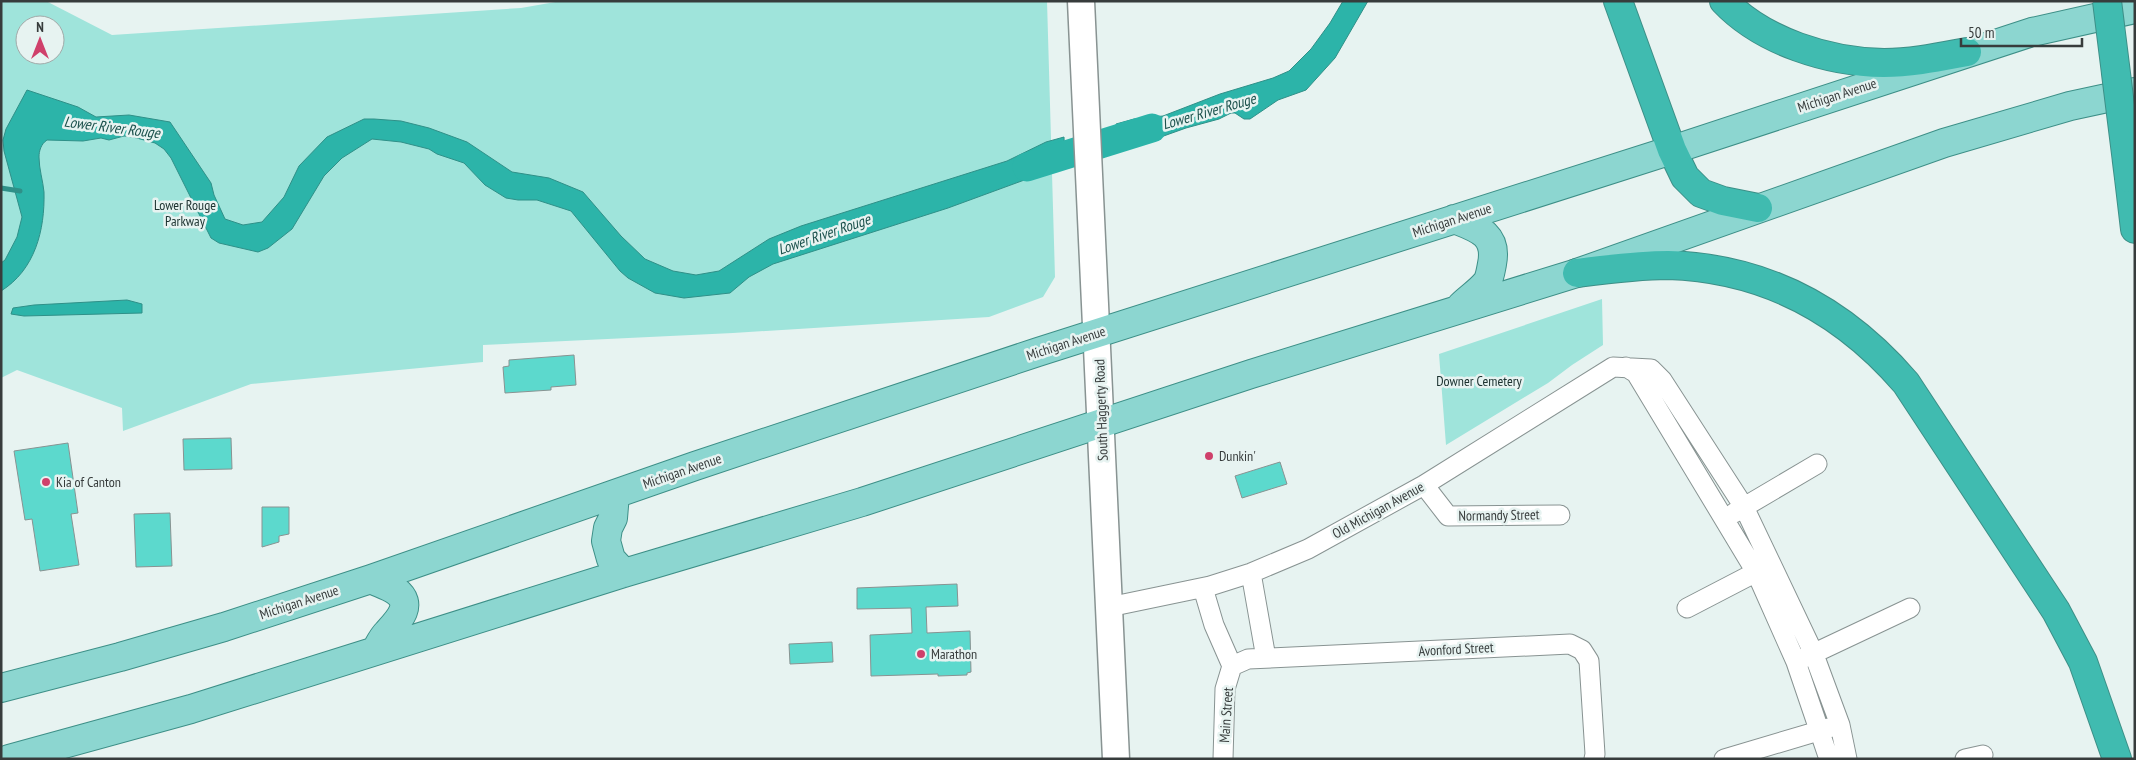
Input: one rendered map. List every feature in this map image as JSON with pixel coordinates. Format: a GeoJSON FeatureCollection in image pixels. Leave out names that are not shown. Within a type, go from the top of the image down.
{"type":"FeatureCollection","features":[{"type":"Feature","properties":{"kind":"highway"},"geometry":{"type":"LineString","coordinates":[[1618,1],[1672,150],[1685,177],[1701,193],[1758,208]]}},
{"type":"Feature","properties":{"kind":"highway"},"geometry":{"type":"LineString","coordinates":[[1724,1],[1752,25],[1780,40],[1808,51],[1860,61],[1884,63],[1916,61],[1968,52]]}},
{"type":"Feature","properties":{"kind":"highway"},"geometry":{"type":"LineString","coordinates":[[2107,1],[2135,229]]}},
{"type":"Feature","properties":{"kind":"highway"},"geometry":{"type":"LineString","coordinates":[[1577,273],[1623,267],[1669,266],[1714,270],[1749,278],[1792,293],[1826,311],[1857,333],[1886,359],[1911,389],[2056,611],[2083,662],[2117,759]]}},
{"type":"Feature","properties":{"kind":"main road","name":"South Haggerty Road"},"geometry":{"type":"LineString","coordinates":[[1082,1],[1116,759]]}},
{"type":"Feature","properties":{"kind":"main road","name":"Michigan Avenue"},"geometry":{"type":"LineString","coordinates":[[1,688],[224,627],[371,579],[695,466],[1098,333],[1672,150],[1968,52],[2032,32],[2135,9]]}},
{"type":"Feature","properties":{"kind":"main road"},"geometry":{"type":"LineString","coordinates":[[9,759],[152,720],[624,573],[862,502],[1458,308],[1577,273],[1944,143],[2070,106],[2135,92]]}},
{"type":"Feature","properties":{"kind":"main road"},"geometry":{"type":"LineString","coordinates":[[1454,219],[1480,230],[1488,236],[1492,247],[1493,259],[1486,282],[1458,308]]}},
{"type":"Feature","properties":{"kind":"main road"},"geometry":{"type":"LineString","coordinates":[[615,494],[613,518],[608,528],[606,541],[611,559],[624,573]]}},
{"type":"Feature","properties":{"kind":"main road"},"geometry":{"type":"LineString","coordinates":[[371,579],[395,590],[402,596],[404,606],[403,615],[386,634],[376,650]]}},
{"type":"Feature","properties":{"kind":"street","name":"Old Michigan Avenue"},"geometry":{"type":"LineString","coordinates":[[1109,607],[1203,588],[1251,573],[1308,549],[1424,485],[1613,367],[1651,369],[1662,380],[1744,507],[1829,759]]}},
{"type":"Feature","properties":{"kind":"street","name":"Old Michigan Avenue"},"geometry":{"type":"LineString","coordinates":[[1626,367],[1636,373],[1724,517],[1764,568],[1813,652],[1840,725],[1848,759]]}},
{"type":"Feature","properties":{"kind":"street"},"geometry":{"type":"LineString","coordinates":[[1724,517],[1817,464]]}},
{"type":"Feature","properties":{"kind":"street","name":"Normandy Street"},"geometry":{"type":"LineString","coordinates":[[1424,485],[1448,516],[1560,515]]}},
{"type":"Feature","properties":{"kind":"street"},"geometry":{"type":"LineString","coordinates":[[1687,608],[1764,568]]}},
{"type":"Feature","properties":{"kind":"street"},"geometry":{"type":"LineString","coordinates":[[1251,573],[1266,658]]}},
{"type":"Feature","properties":{"kind":"street"},"geometry":{"type":"LineString","coordinates":[[1203,588],[1214,624],[1232,666]]}},
{"type":"Feature","properties":{"kind":"street"},"geometry":{"type":"LineString","coordinates":[[1796,662],[1813,652],[1910,608]]}},
{"type":"Feature","properties":{"kind":"street","name":"Avonford Street"},"geometry":{"type":"LineString","coordinates":[[1232,666],[1248,659],[1570,644],[1582,650],[1590,660],[1594,759]]}},
{"type":"Feature","properties":{"kind":"street","name":"Main Street"},"geometry":{"type":"LineString","coordinates":[[1223,759],[1225,689],[1232,666]]}},
{"type":"Feature","properties":{"kind":"street"},"geometry":{"type":"LineString","coordinates":[[1724,759],[1840,725]]}},
{"type":"Feature","properties":{"kind":"green space","name":"Lower Rouge Parkway"},"geometry":{"type":"Polygon","coordinates":[[[1,1],[46,1],[112,35],[521,8],[561,1],[1047,1],[1055,277],[1043,297],[989,317],[733,333],[483,345],[483,362],[251,384],[123,431],[122,408],[17,370],[1,378],[1,1]]]}},
{"type":"Feature","properties":{"kind":"green space","name":"Downer Cemetery"},"geometry":{"type":"Polygon","coordinates":[[[1602,299],[1603,345],[1548,383],[1446,445],[1439,354],[1602,299]]]}},
{"type":"Feature","properties":{"kind":"water"},"geometry":{"type":"Polygon","coordinates":[[[1343,1],[1368,1],[1335,58],[1306,90],[1278,100],[1250,119],[1244,119],[1235,113],[1231,113],[1219,119],[1186,128],[1116,153],[1116,124],[1134,119],[1163,116],[1220,94],[1273,78],[1289,71],[1311,49],[1343,1]]]}},
{"type":"Feature","properties":{"kind":"water"},"geometry":{"type":"Polygon","coordinates":[[[27,90],[78,107],[96,117],[129,115],[170,122],[211,183],[214,195],[225,219],[243,225],[262,222],[284,197],[299,166],[327,137],[364,119],[401,121],[429,128],[467,142],[512,172],[549,178],[583,192],[621,236],[645,259],[673,271],[696,275],[719,271],[769,239],[801,226],[1007,161],[1046,142],[1064,137],[1065,168],[1038,175],[948,208],[773,264],[749,277],[730,293],[684,298],[655,293],[628,278],[620,271],[571,211],[537,200],[506,198],[485,185],[464,163],[437,154],[429,149],[401,142],[372,139],[342,158],[324,176],[292,229],[268,248],[258,252],[219,243],[211,238],[171,158],[164,149],[155,143],[124,136],[109,140],[101,138],[83,141],[47,140],[42,146],[39,155],[44,206],[36,248],[22,272],[1,291],[1,263],[5,260],[17,237],[22,217],[4,151],[3,140],[6,129],[27,90]]]}},
{"type":"Feature","properties":{"kind":"water"},"geometry":{"type":"Polygon","coordinates":[[[127,300],[142,304],[142,313],[24,316],[11,314],[13,308],[34,305],[127,300]]]}},
{"type":"Feature","properties":{"kind":"building"},"geometry":{"type":"Polygon","coordinates":[[[574,355],[576,385],[551,387],[551,390],[505,393],[503,367],[509,366],[509,360],[574,355]]]}},
{"type":"Feature","properties":{"kind":"building"},"geometry":{"type":"Polygon","coordinates":[[[231,438],[232,469],[184,470],[183,439],[231,438]]]}},
{"type":"Feature","properties":{"kind":"building","name":"Kia of Canton"},"geometry":{"type":"Polygon","coordinates":[[[68,443],[78,513],[71,514],[79,565],[40,571],[32,519],[25,520],[14,451],[68,443]]]}},
{"type":"Feature","properties":{"kind":"building"},"geometry":{"type":"Polygon","coordinates":[[[1280,462],[1287,484],[1242,498],[1235,476],[1280,462]]]}},
{"type":"Feature","properties":{"kind":"building"},"geometry":{"type":"Polygon","coordinates":[[[262,507],[289,507],[289,534],[279,536],[279,542],[262,547],[262,507]]]}},
{"type":"Feature","properties":{"kind":"building"},"geometry":{"type":"Polygon","coordinates":[[[170,513],[172,566],[136,567],[134,514],[170,513]]]}},
{"type":"Feature","properties":{"kind":"building"},"geometry":{"type":"Polygon","coordinates":[[[957,584],[958,606],[926,607],[927,633],[970,631],[971,672],[967,673],[967,675],[871,676],[870,635],[912,633],[911,608],[857,609],[857,588],[957,584]]]}},
{"type":"Feature","properties":{"kind":"building"},"geometry":{"type":"Polygon","coordinates":[[[832,642],[833,662],[790,664],[789,644],[832,642]]]}},
{"type":"Feature","properties":{"kind":"waterway","name":"Lower River Rouge"},"geometry":{"type":"LineString","coordinates":[[1027,167],[1152,128]]}},
{"type":"Feature","properties":{"kind":"waterway"},"geometry":{"type":"LineString","coordinates":[[1,188],[20,191]]}},
{"type":"Feature","properties":{"kind":"place","name":"Dunkin'"},"geometry":{"type":"Point","coordinates":[1209,456]}},
{"type":"Feature","properties":{"kind":"place","name":"Kia of Canton"},"geometry":{"type":"Point","coordinates":[46,482]}},
{"type":"Feature","properties":{"kind":"place","name":"Marathon"},"geometry":{"type":"Point","coordinates":[921,654]}}]}
